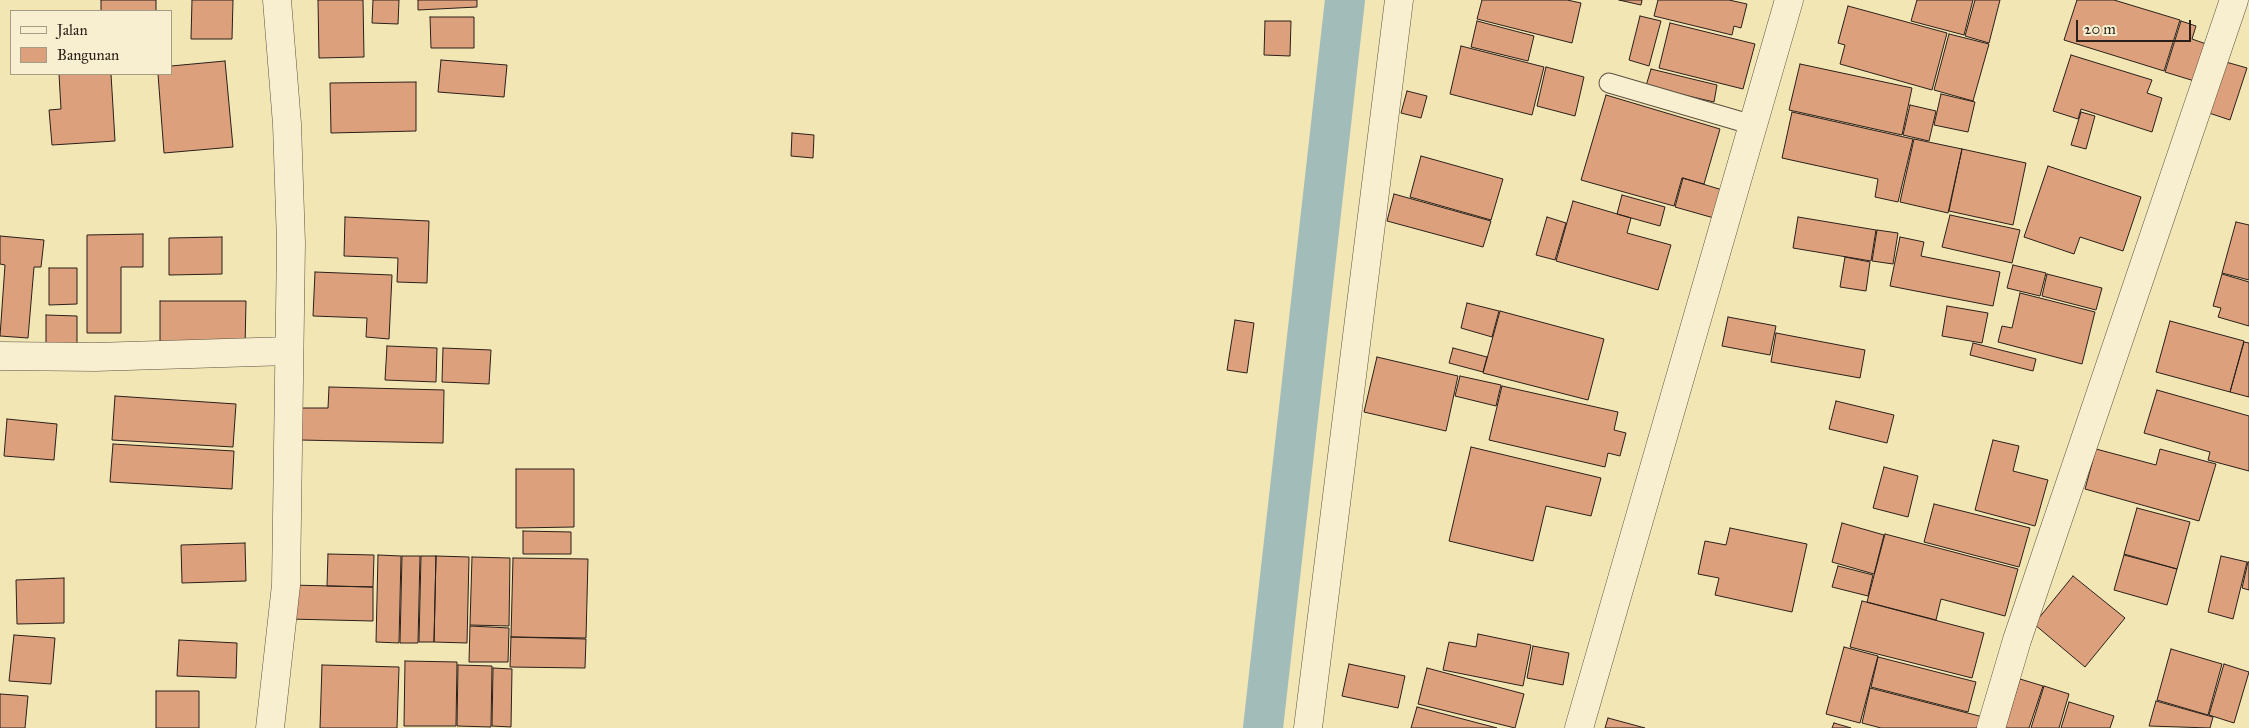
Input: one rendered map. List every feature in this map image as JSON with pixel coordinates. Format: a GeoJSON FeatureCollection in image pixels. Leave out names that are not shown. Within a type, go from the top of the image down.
{"type":"FeatureCollection","features":[{"type":"Feature","properties":{"kind":"street"},"geometry":{"type":"LineString","coordinates":[[270,728],[286,585],[291,243],[287,124],[277,0]]}},
{"type":"Feature","properties":{"kind":"street"},"geometry":{"type":"LineString","coordinates":[[1308,728],[1399,0]]}},
{"type":"Feature","properties":{"kind":"street"},"geometry":{"type":"LineString","coordinates":[[1579,728],[1789,0]]}},
{"type":"Feature","properties":{"kind":"street"},"geometry":{"type":"LineString","coordinates":[[1991,728],[2020,631],[2234,0]]}},
{"type":"Feature","properties":{"kind":"street"},"geometry":{"type":"LineString","coordinates":[[0,356],[95,357],[289,351]]}},
{"type":"Feature","properties":{"kind":"lane"},"geometry":{"type":"LineString","coordinates":[[1609,83],[1753,125]]}},
{"type":"Feature","properties":{"kind":"building"},"geometry":{"type":"Polygon","coordinates":[[[101,0],[156,0],[156,10],[101,10],[101,0]]]}},
{"type":"Feature","properties":{"kind":"building"},"geometry":{"type":"Polygon","coordinates":[[[192,0],[233,0],[232,39],[191,39],[192,0]]]}},
{"type":"Feature","properties":{"kind":"building"},"geometry":{"type":"Polygon","coordinates":[[[318,0],[363,0],[364,57],[319,58],[318,0]]]}},
{"type":"Feature","properties":{"kind":"building"},"geometry":{"type":"Polygon","coordinates":[[[373,0],[399,0],[398,24],[372,23],[373,0]]]}},
{"type":"Feature","properties":{"kind":"building"},"geometry":{"type":"Polygon","coordinates":[[[418,0],[477,0],[477,7],[418,10],[418,0]]]}},
{"type":"Feature","properties":{"kind":"building"},"geometry":{"type":"Polygon","coordinates":[[[1482,0],[1567,0],[1581,3],[1572,43],[1477,19],[1482,0]]]}},
{"type":"Feature","properties":{"kind":"building"},"geometry":{"type":"Polygon","coordinates":[[[1619,0],[1642,0],[1641,5],[1619,0]]]}},
{"type":"Feature","properties":{"kind":"building"},"geometry":{"type":"Polygon","coordinates":[[[1658,0],[1729,0],[1747,4],[1741,28],[1734,26],[1732,35],[1654,16],[1658,0]]]}},
{"type":"Feature","properties":{"kind":"building"},"geometry":{"type":"Polygon","coordinates":[[[1917,0],[1973,0],[1964,35],[1911,21],[1917,0]]]}},
{"type":"Feature","properties":{"kind":"building"},"geometry":{"type":"Polygon","coordinates":[[[1975,0],[2000,0],[1989,43],[1965,36],[1975,0]]]}},
{"type":"Feature","properties":{"kind":"building"},"geometry":{"type":"Polygon","coordinates":[[[2077,0],[2114,0],[2180,20],[2164,71],[2064,40],[2077,0]]]}},
{"type":"Feature","properties":{"kind":"building"},"geometry":{"type":"Polygon","coordinates":[[[1848,6],[1947,33],[1932,90],[1840,64],[1845,45],[1838,43],[1848,6]]]}},
{"type":"Feature","properties":{"kind":"building"},"geometry":{"type":"Polygon","coordinates":[[[1640,16],[1661,21],[1649,66],[1629,60],[1640,16]]]}},
{"type":"Feature","properties":{"kind":"building"},"geometry":{"type":"Polygon","coordinates":[[[430,17],[474,17],[474,48],[431,48],[430,17]]]}},
{"type":"Feature","properties":{"kind":"building"},"geometry":{"type":"Polygon","coordinates":[[[1265,21],[1291,21],[1290,56],[1264,55],[1265,21]]]}},
{"type":"Feature","properties":{"kind":"building"},"geometry":{"type":"Polygon","coordinates":[[[1477,21],[1534,36],[1528,61],[1471,47],[1477,21]]]}},
{"type":"Feature","properties":{"kind":"building"},"geometry":{"type":"Polygon","coordinates":[[[2181,21],[2196,26],[2192,39],[2212,46],[2201,83],[2165,72],[2181,21]]]}},
{"type":"Feature","properties":{"kind":"building"},"geometry":{"type":"Polygon","coordinates":[[[1670,23],[1755,44],[1743,89],[1659,68],[1670,23]]]}},
{"type":"Feature","properties":{"kind":"building"},"geometry":{"type":"Polygon","coordinates":[[[1949,34],[1989,44],[1973,101],[1934,90],[1949,34]]]}},
{"type":"Feature","properties":{"kind":"building"},"geometry":{"type":"Polygon","coordinates":[[[1461,46],[1544,67],[1532,115],[1450,94],[1461,46]]]}},
{"type":"Feature","properties":{"kind":"building"},"geometry":{"type":"Polygon","coordinates":[[[2071,55],[2152,80],[2147,93],[2162,98],[2152,132],[2081,109],[2078,119],[2053,111],[2071,55]]]}},
{"type":"Feature","properties":{"kind":"building"},"geometry":{"type":"Polygon","coordinates":[[[441,60],[507,65],[504,97],[438,92],[441,60]]]}},
{"type":"Feature","properties":{"kind":"building"},"geometry":{"type":"Polygon","coordinates":[[[225,61],[233,147],[164,153],[158,75],[172,75],[172,66],[225,61]]]}},
{"type":"Feature","properties":{"kind":"building"},"geometry":{"type":"Polygon","coordinates":[[[2226,62],[2247,68],[2230,120],[2209,113],[2226,62]]]}},
{"type":"Feature","properties":{"kind":"building"},"geometry":{"type":"Polygon","coordinates":[[[1800,64],[1912,88],[1902,135],[1789,110],[1800,64]]]}},
{"type":"Feature","properties":{"kind":"building"},"geometry":{"type":"Polygon","coordinates":[[[1546,67],[1584,77],[1575,116],[1537,106],[1546,67]]]}},
{"type":"Feature","properties":{"kind":"building"},"geometry":{"type":"Polygon","coordinates":[[[1651,69],[1717,85],[1714,102],[1646,86],[1651,69]]]}},
{"type":"Feature","properties":{"kind":"building"},"geometry":{"type":"Polygon","coordinates":[[[59,75],[111,75],[115,141],[52,145],[49,110],[61,109],[59,75]]]}},
{"type":"Feature","properties":{"kind":"building"},"geometry":{"type":"Polygon","coordinates":[[[416,82],[416,131],[331,133],[330,83],[416,82]]]}},
{"type":"Feature","properties":{"kind":"building"},"geometry":{"type":"Polygon","coordinates":[[[1407,91],[1427,96],[1421,118],[1401,113],[1407,91]]]}},
{"type":"Feature","properties":{"kind":"building"},"geometry":{"type":"Polygon","coordinates":[[[1941,94],[1975,102],[1968,132],[1934,125],[1941,94]]]}},
{"type":"Feature","properties":{"kind":"building"},"geometry":{"type":"Polygon","coordinates":[[[1606,95],[1720,129],[1704,184],[1682,178],[1674,206],[1581,180],[1606,95]]]}},
{"type":"Feature","properties":{"kind":"building"},"geometry":{"type":"Polygon","coordinates":[[[1910,105],[1936,111],[1929,141],[1903,135],[1910,105]]]}},
{"type":"Feature","properties":{"kind":"building"},"geometry":{"type":"Polygon","coordinates":[[[1792,112],[1913,139],[1898,202],[1875,197],[1878,179],[1782,158],[1792,112]]]}},
{"type":"Feature","properties":{"kind":"building"},"geometry":{"type":"Polygon","coordinates":[[[2081,112],[2095,116],[2086,149],[2071,145],[2081,112]]]}},
{"type":"Feature","properties":{"kind":"building"},"geometry":{"type":"Polygon","coordinates":[[[792,133],[814,135],[813,158],[791,156],[792,133]]]}},
{"type":"Feature","properties":{"kind":"building"},"geometry":{"type":"Polygon","coordinates":[[[1914,139],[1962,149],[1948,213],[1900,202],[1914,139]]]}},
{"type":"Feature","properties":{"kind":"building"},"geometry":{"type":"Polygon","coordinates":[[[1962,149],[2026,163],[2013,225],[1949,211],[1962,149]]]}},
{"type":"Feature","properties":{"kind":"building"},"geometry":{"type":"Polygon","coordinates":[[[1421,156],[1503,179],[1491,220],[1410,197],[1421,156]]]}},
{"type":"Feature","properties":{"kind":"building"},"geometry":{"type":"Polygon","coordinates":[[[2048,166],[2141,197],[2123,251],[2080,237],[2074,254],[2024,237],[2048,166]]]}},
{"type":"Feature","properties":{"kind":"building"},"geometry":{"type":"Polygon","coordinates":[[[1683,178],[1729,192],[1721,220],[1675,207],[1683,178]]]}},
{"type":"Feature","properties":{"kind":"building"},"geometry":{"type":"Polygon","coordinates":[[[1394,194],[1491,221],[1483,247],[1387,221],[1394,194]]]}},
{"type":"Feature","properties":{"kind":"building"},"geometry":{"type":"Polygon","coordinates":[[[1622,195],[1665,207],[1660,226],[1617,214],[1622,195]]]}},
{"type":"Feature","properties":{"kind":"building"},"geometry":{"type":"Polygon","coordinates":[[[1573,201],[1631,218],[1627,233],[1671,245],[1658,290],[1556,261],[1573,201]]]}},
{"type":"Feature","properties":{"kind":"building"},"geometry":{"type":"Polygon","coordinates":[[[1950,215],[2020,230],[2012,263],[1942,247],[1950,215]]]}},
{"type":"Feature","properties":{"kind":"building"},"geometry":{"type":"Polygon","coordinates":[[[345,217],[429,221],[427,283],[397,282],[398,258],[344,256],[345,217]]]}},
{"type":"Feature","properties":{"kind":"building"},"geometry":{"type":"Polygon","coordinates":[[[1547,217],[1566,223],[1555,260],[1536,255],[1547,217]]]}},
{"type":"Feature","properties":{"kind":"building"},"geometry":{"type":"Polygon","coordinates":[[[1798,217],[1876,230],[1871,261],[1793,248],[1798,217]]]}},
{"type":"Feature","properties":{"kind":"building"},"geometry":{"type":"Polygon","coordinates":[[[2236,222],[2249,225],[2249,280],[2222,273],[2236,222]]]}},
{"type":"Feature","properties":{"kind":"building"},"geometry":{"type":"Polygon","coordinates":[[[1877,230],[1898,233],[1893,264],[1872,261],[1877,230]]]}},
{"type":"Feature","properties":{"kind":"building"},"geometry":{"type":"Polygon","coordinates":[[[143,234],[143,267],[121,267],[121,333],[87,333],[87,235],[143,234]]]}},
{"type":"Feature","properties":{"kind":"building"},"geometry":{"type":"Polygon","coordinates":[[[0,236],[44,240],[41,267],[34,267],[28,338],[0,336],[5,265],[0,264],[0,236]]]}},
{"type":"Feature","properties":{"kind":"building"},"geometry":{"type":"Polygon","coordinates":[[[222,237],[222,274],[169,275],[169,238],[222,237]]]}},
{"type":"Feature","properties":{"kind":"building"},"geometry":{"type":"Polygon","coordinates":[[[1900,237],[1924,242],[1921,256],[2000,272],[1993,306],[1890,286],[1900,237]]]}},
{"type":"Feature","properties":{"kind":"building"},"geometry":{"type":"Polygon","coordinates":[[[1845,257],[1870,262],[1866,291],[1840,287],[1845,257]]]}},
{"type":"Feature","properties":{"kind":"building"},"geometry":{"type":"Polygon","coordinates":[[[2013,265],[2046,273],[2040,296],[2007,288],[2013,265]]]}},
{"type":"Feature","properties":{"kind":"building"},"geometry":{"type":"Polygon","coordinates":[[[49,268],[77,268],[77,304],[49,305],[49,268]]]}},
{"type":"Feature","properties":{"kind":"building"},"geometry":{"type":"Polygon","coordinates":[[[315,272],[392,275],[389,339],[366,337],[367,318],[313,316],[315,272]]]}},
{"type":"Feature","properties":{"kind":"building"},"geometry":{"type":"Polygon","coordinates":[[[2047,274],[2102,288],[2096,310],[2042,296],[2047,274]]]}},
{"type":"Feature","properties":{"kind":"building"},"geometry":{"type":"Polygon","coordinates":[[[2222,274],[2249,282],[2249,326],[2218,317],[2221,308],[2213,306],[2222,274]]]}},
{"type":"Feature","properties":{"kind":"building"},"geometry":{"type":"Polygon","coordinates":[[[2020,293],[2095,312],[2082,364],[1998,342],[2002,326],[2012,328],[2020,293]]]}},
{"type":"Feature","properties":{"kind":"building"},"geometry":{"type":"Polygon","coordinates":[[[160,301],[246,301],[245,348],[160,348],[160,301]]]}},
{"type":"Feature","properties":{"kind":"building"},"geometry":{"type":"Polygon","coordinates":[[[1467,303],[1499,311],[1492,337],[1461,328],[1467,303]]]}},
{"type":"Feature","properties":{"kind":"building"},"geometry":{"type":"Polygon","coordinates":[[[1947,306],[1988,313],[1982,343],[1942,336],[1947,306]]]}},
{"type":"Feature","properties":{"kind":"building"},"geometry":{"type":"Polygon","coordinates":[[[1500,311],[1604,339],[1588,400],[1483,373],[1500,311]]]}},
{"type":"Feature","properties":{"kind":"building"},"geometry":{"type":"Polygon","coordinates":[[[46,315],[77,316],[77,347],[46,346],[46,315]]]}},
{"type":"Feature","properties":{"kind":"building"},"geometry":{"type":"Polygon","coordinates":[[[1728,317],[1776,326],[1770,355],[1722,346],[1728,317]]]}},
{"type":"Feature","properties":{"kind":"building"},"geometry":{"type":"Polygon","coordinates":[[[1235,320],[1254,323],[1247,373],[1227,370],[1235,320]]]}},
{"type":"Feature","properties":{"kind":"building"},"geometry":{"type":"Polygon","coordinates":[[[2170,321],[2244,341],[2230,392],[2156,372],[2170,321]]]}},
{"type":"Feature","properties":{"kind":"building"},"geometry":{"type":"Polygon","coordinates":[[[1776,333],[1865,350],[1860,378],[1771,362],[1776,333]]]}},
{"type":"Feature","properties":{"kind":"building"},"geometry":{"type":"Polygon","coordinates":[[[2244,342],[2249,343],[2249,397],[2230,392],[2244,342]]]}},
{"type":"Feature","properties":{"kind":"building"},"geometry":{"type":"Polygon","coordinates":[[[1973,343],[2036,359],[2033,371],[1970,355],[1973,343]]]}},
{"type":"Feature","properties":{"kind":"building"},"geometry":{"type":"Polygon","coordinates":[[[387,346],[437,348],[436,382],[385,380],[387,346]]]}},
{"type":"Feature","properties":{"kind":"building"},"geometry":{"type":"Polygon","coordinates":[[[443,348],[491,350],[489,384],[442,382],[443,348]]]}},
{"type":"Feature","properties":{"kind":"building"},"geometry":{"type":"Polygon","coordinates":[[[1453,348],[1487,357],[1483,372],[1449,363],[1453,348]]]}},
{"type":"Feature","properties":{"kind":"building"},"geometry":{"type":"Polygon","coordinates":[[[1377,357],[1458,376],[1446,431],[1364,412],[1377,357]]]}},
{"type":"Feature","properties":{"kind":"building"},"geometry":{"type":"Polygon","coordinates":[[[1460,376],[1501,385],[1496,406],[1455,396],[1460,376]]]}},
{"type":"Feature","properties":{"kind":"building"},"geometry":{"type":"Polygon","coordinates":[[[1502,386],[1618,412],[1614,430],[1626,433],[1620,456],[1608,453],[1605,467],[1489,440],[1502,386]]]}},
{"type":"Feature","properties":{"kind":"building"},"geometry":{"type":"Polygon","coordinates":[[[329,387],[444,390],[443,443],[300,440],[301,408],[328,408],[329,387]]]}},
{"type":"Feature","properties":{"kind":"building"},"geometry":{"type":"Polygon","coordinates":[[[2157,390],[2249,416],[2249,471],[2208,460],[2210,452],[2144,433],[2157,390]]]}},
{"type":"Feature","properties":{"kind":"building"},"geometry":{"type":"Polygon","coordinates":[[[115,396],[236,404],[233,447],[112,440],[115,396]]]}},
{"type":"Feature","properties":{"kind":"building"},"geometry":{"type":"Polygon","coordinates":[[[1836,401],[1894,415],[1887,443],[1829,429],[1836,401]]]}},
{"type":"Feature","properties":{"kind":"building"},"geometry":{"type":"Polygon","coordinates":[[[7,419],[57,424],[54,460],[4,456],[7,419]]]}},
{"type":"Feature","properties":{"kind":"building"},"geometry":{"type":"Polygon","coordinates":[[[1993,440],[2019,446],[2013,471],[2048,480],[2035,526],[1975,510],[1993,440]]]}},
{"type":"Feature","properties":{"kind":"building"},"geometry":{"type":"Polygon","coordinates":[[[113,444],[234,451],[232,489],[110,482],[113,444]]]}},
{"type":"Feature","properties":{"kind":"building"},"geometry":{"type":"Polygon","coordinates":[[[1471,447],[1601,478],[1591,516],[1546,506],[1533,561],[1449,541],[1471,447]]]}},
{"type":"Feature","properties":{"kind":"building"},"geometry":{"type":"Polygon","coordinates":[[[2096,449],[2156,465],[2160,449],[2216,464],[2199,521],[2085,489],[2096,449]]]}},
{"type":"Feature","properties":{"kind":"building"},"geometry":{"type":"Polygon","coordinates":[[[1884,467],[1918,476],[1908,517],[1873,508],[1884,467]]]}},
{"type":"Feature","properties":{"kind":"building"},"geometry":{"type":"Polygon","coordinates":[[[516,469],[574,469],[574,527],[516,528],[516,469]]]}},
{"type":"Feature","properties":{"kind":"building"},"geometry":{"type":"Polygon","coordinates":[[[1934,504],[2030,528],[2019,567],[1924,542],[1934,504]]]}},
{"type":"Feature","properties":{"kind":"building"},"geometry":{"type":"Polygon","coordinates":[[[2137,508],[2190,522],[2177,569],[2124,554],[2137,508]]]}},
{"type":"Feature","properties":{"kind":"building"},"geometry":{"type":"Polygon","coordinates":[[[1842,523],[1884,535],[1874,574],[1832,562],[1842,523]]]}},
{"type":"Feature","properties":{"kind":"building"},"geometry":{"type":"Polygon","coordinates":[[[1730,528],[1807,544],[1792,612],[1715,595],[1719,578],[1698,574],[1705,541],[1726,545],[1730,528]]]}},
{"type":"Feature","properties":{"kind":"building"},"geometry":{"type":"Polygon","coordinates":[[[523,531],[571,532],[571,554],[523,554],[523,531]]]}},
{"type":"Feature","properties":{"kind":"building"},"geometry":{"type":"Polygon","coordinates":[[[1885,534],[2018,569],[2005,616],[1941,599],[1936,620],[1867,602],[1885,534]]]}},
{"type":"Feature","properties":{"kind":"building"},"geometry":{"type":"Polygon","coordinates":[[[245,543],[246,581],[182,583],[181,545],[245,543]]]}},
{"type":"Feature","properties":{"kind":"building"},"geometry":{"type":"Polygon","coordinates":[[[328,554],[374,555],[373,587],[327,586],[328,554]]]}},
{"type":"Feature","properties":{"kind":"building"},"geometry":{"type":"Polygon","coordinates":[[[378,555],[401,556],[399,643],[376,642],[378,555]]]}},
{"type":"Feature","properties":{"kind":"building"},"geometry":{"type":"Polygon","coordinates":[[[2124,555],[2177,569],[2167,605],[2114,590],[2124,555]]]}},
{"type":"Feature","properties":{"kind":"building"},"geometry":{"type":"Polygon","coordinates":[[[402,556],[420,556],[418,643],[400,643],[402,556]]]}},
{"type":"Feature","properties":{"kind":"building"},"geometry":{"type":"Polygon","coordinates":[[[421,556],[436,556],[434,642],[419,642],[421,556]]]}},
{"type":"Feature","properties":{"kind":"building"},"geometry":{"type":"Polygon","coordinates":[[[436,556],[469,557],[467,643],[434,642],[436,556]]]}},
{"type":"Feature","properties":{"kind":"building"},"geometry":{"type":"Polygon","coordinates":[[[2221,556],[2247,562],[2233,619],[2208,612],[2221,556]]]}},
{"type":"Feature","properties":{"kind":"building"},"geometry":{"type":"Polygon","coordinates":[[[472,557],[510,558],[509,626],[470,625],[472,557]]]}},
{"type":"Feature","properties":{"kind":"building"},"geometry":{"type":"Polygon","coordinates":[[[513,558],[588,559],[586,638],[511,637],[513,558]]]}},
{"type":"Feature","properties":{"kind":"building"},"geometry":{"type":"Polygon","coordinates":[[[2249,562],[2249,590],[2242,588],[2249,562]]]}},
{"type":"Feature","properties":{"kind":"building"},"geometry":{"type":"Polygon","coordinates":[[[1838,566],[1873,575],[1868,596],[1832,587],[1838,566]]]}},
{"type":"Feature","properties":{"kind":"building"},"geometry":{"type":"Polygon","coordinates":[[[2073,576],[2125,618],[2085,667],[2034,624],[2073,576]]]}},
{"type":"Feature","properties":{"kind":"building"},"geometry":{"type":"Polygon","coordinates":[[[64,578],[64,623],[17,624],[16,580],[64,578]]]}},
{"type":"Feature","properties":{"kind":"building"},"geometry":{"type":"Polygon","coordinates":[[[290,585],[373,587],[373,621],[289,619],[290,585]]]}},
{"type":"Feature","properties":{"kind":"building"},"geometry":{"type":"Polygon","coordinates":[[[1862,601],[1984,633],[1972,678],[1850,647],[1862,601]]]}},
{"type":"Feature","properties":{"kind":"building"},"geometry":{"type":"Polygon","coordinates":[[[470,626],[509,628],[508,662],[469,662],[470,626]]]}},
{"type":"Feature","properties":{"kind":"building"},"geometry":{"type":"Polygon","coordinates":[[[1478,634],[1531,645],[1523,686],[1443,670],[1449,642],[1476,647],[1478,634]]]}},
{"type":"Feature","properties":{"kind":"building"},"geometry":{"type":"Polygon","coordinates":[[[14,635],[55,638],[51,684],[9,681],[14,635]]]}},
{"type":"Feature","properties":{"kind":"building"},"geometry":{"type":"Polygon","coordinates":[[[511,637],[586,639],[585,668],[510,667],[511,637]]]}},
{"type":"Feature","properties":{"kind":"building"},"geometry":{"type":"Polygon","coordinates":[[[179,640],[237,643],[236,678],[177,676],[179,640]]]}},
{"type":"Feature","properties":{"kind":"building"},"geometry":{"type":"Polygon","coordinates":[[[1533,646],[1569,653],[1563,685],[1527,678],[1533,646]]]}},
{"type":"Feature","properties":{"kind":"building"},"geometry":{"type":"Polygon","coordinates":[[[1844,647],[1878,656],[1860,723],[1826,714],[1844,647]]]}},
{"type":"Feature","properties":{"kind":"building"},"geometry":{"type":"Polygon","coordinates":[[[2171,649],[2222,664],[2208,715],[2157,700],[2171,649]]]}},
{"type":"Feature","properties":{"kind":"building"},"geometry":{"type":"Polygon","coordinates":[[[1878,657],[1976,682],[1968,712],[1871,687],[1878,657]]]}},
{"type":"Feature","properties":{"kind":"building"},"geometry":{"type":"Polygon","coordinates":[[[405,661],[457,662],[456,726],[404,726],[405,661]]]}},
{"type":"Feature","properties":{"kind":"building"},"geometry":{"type":"Polygon","coordinates":[[[1349,664],[1405,676],[1398,708],[1342,696],[1349,664]]]}},
{"type":"Feature","properties":{"kind":"building"},"geometry":{"type":"Polygon","coordinates":[[[2224,664],[2249,672],[2234,723],[2209,715],[2224,664]]]}},
{"type":"Feature","properties":{"kind":"building"},"geometry":{"type":"Polygon","coordinates":[[[322,665],[399,667],[397,728],[320,728],[322,665]]]}},
{"type":"Feature","properties":{"kind":"building"},"geometry":{"type":"Polygon","coordinates":[[[458,665],[492,666],[491,727],[457,726],[458,665]]]}},
{"type":"Feature","properties":{"kind":"building"},"geometry":{"type":"Polygon","coordinates":[[[493,668],[512,669],[511,727],[492,726],[493,668]]]}},
{"type":"Feature","properties":{"kind":"building"},"geometry":{"type":"Polygon","coordinates":[[[1427,668],[1524,694],[1515,728],[1418,704],[1427,668]]]}},
{"type":"Feature","properties":{"kind":"building"},"geometry":{"type":"Polygon","coordinates":[[[2020,679],[2043,686],[2029,728],[2005,728],[2020,679]]]}},
{"type":"Feature","properties":{"kind":"building"},"geometry":{"type":"Polygon","coordinates":[[[2044,686],[2069,694],[2059,728],[2031,728],[2044,686]]]}},
{"type":"Feature","properties":{"kind":"building"},"geometry":{"type":"Polygon","coordinates":[[[1870,688],[1987,718],[1985,728],[1881,728],[1862,723],[1870,688]]]}},
{"type":"Feature","properties":{"kind":"building"},"geometry":{"type":"Polygon","coordinates":[[[156,691],[199,691],[199,728],[156,728],[156,691]]]}},
{"type":"Feature","properties":{"kind":"building"},"geometry":{"type":"Polygon","coordinates":[[[0,694],[28,696],[25,728],[0,728],[0,694]]]}},
{"type":"Feature","properties":{"kind":"building"},"geometry":{"type":"Polygon","coordinates":[[[2156,701],[2213,717],[2210,728],[2149,726],[2156,701]]]}},
{"type":"Feature","properties":{"kind":"building"},"geometry":{"type":"Polygon","coordinates":[[[2069,702],[2114,716],[2110,728],[2061,728],[2069,702]]]}},
{"type":"Feature","properties":{"kind":"building"},"geometry":{"type":"Polygon","coordinates":[[[1417,707],[1497,728],[1411,728],[1417,707]]]}},
{"type":"Feature","properties":{"kind":"building"},"geometry":{"type":"Polygon","coordinates":[[[1608,718],[1645,728],[1605,728],[1608,718]]]}},
{"type":"Feature","properties":{"kind":"building"},"geometry":{"type":"Polygon","coordinates":[[[1834,723],[1851,728],[1832,728],[1834,723]]]}},
{"type":"Feature","properties":{"kind":"waterway"},"geometry":{"type":"LineString","coordinates":[[1263,728],[1345,0]]}}]}
